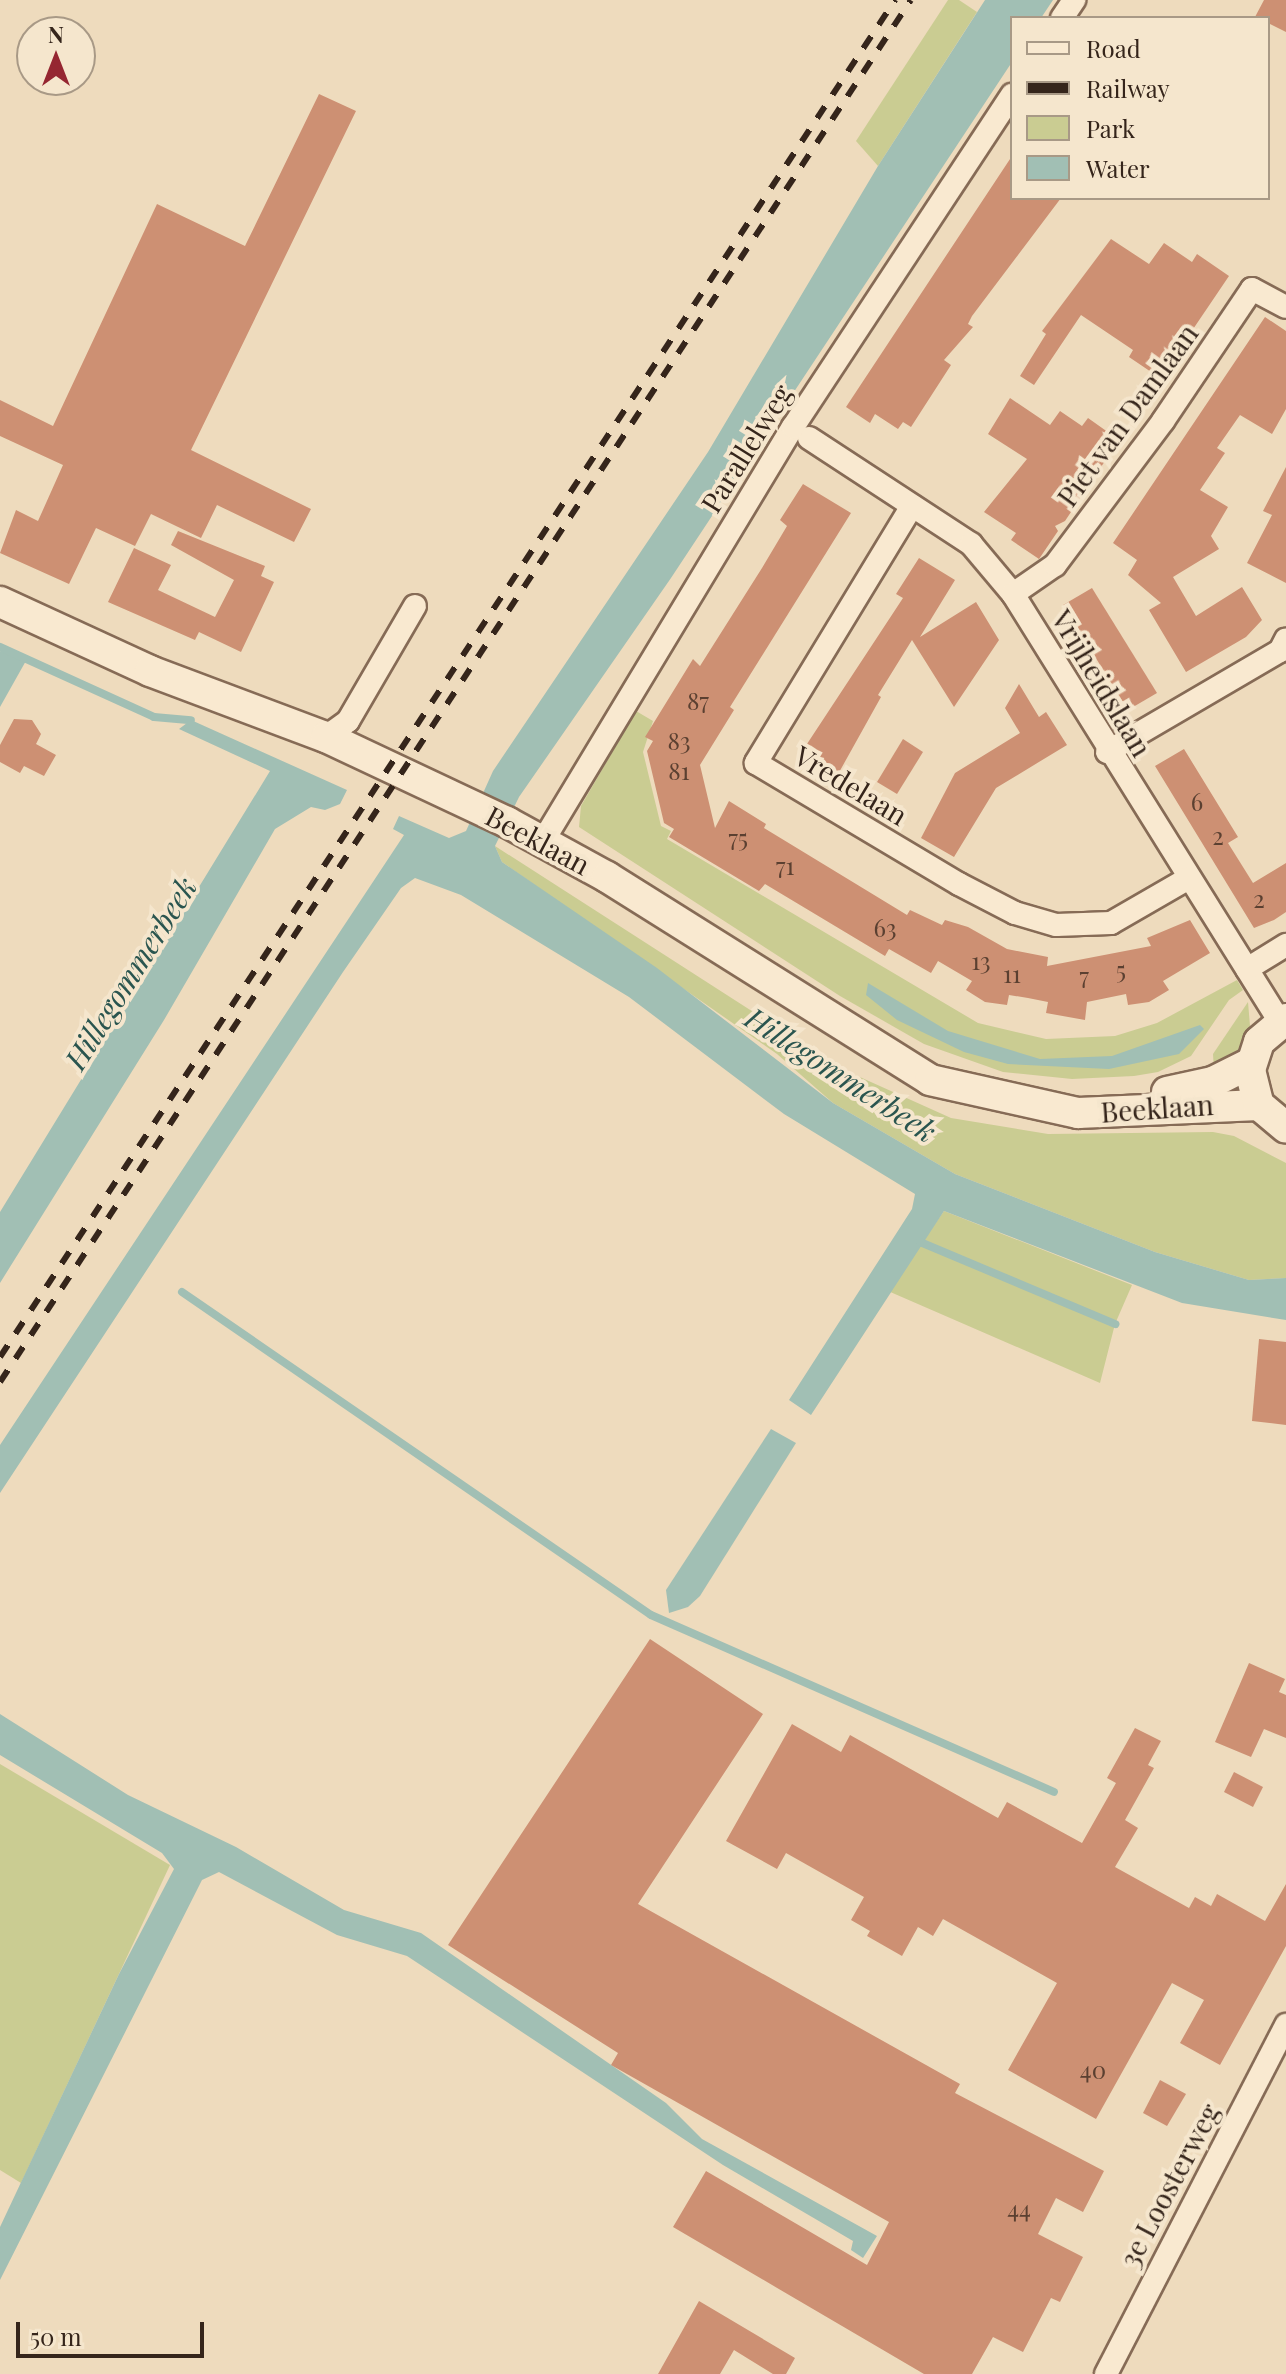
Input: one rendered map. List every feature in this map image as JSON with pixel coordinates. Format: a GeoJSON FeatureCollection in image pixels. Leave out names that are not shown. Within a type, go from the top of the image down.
{"type":"FeatureCollection","features":[{"type":"Feature","properties":{"kind":"main road","name":"Beeklaan"},"geometry":{"type":"LineString","coordinates":[[0,602],[150,671],[326,737],[507,822],[543,841],[930,1080],[995,1098],[1056,1106],[1078,1113],[1259,1105]]}},
{"type":"Feature","properties":{"kind":"main road"},"geometry":{"type":"LineString","coordinates":[[1283,1020],[1259,1042],[1251,1063],[1259,1105],[1286,1128]]}},
{"type":"Feature","properties":{"kind":"main road","name":"Beeklaan"},"geometry":{"type":"LineString","coordinates":[[1056,1106],[1158,1095],[1213,1082],[1251,1063]]}},
{"type":"Feature","properties":{"kind":"street","name":"Parallelweg"},"geometry":{"type":"LineString","coordinates":[[543,841],[793,427],[1010,98]]}},
{"type":"Feature","properties":{"kind":"street","name":"Piet van Damlaan"},"geometry":{"type":"LineString","coordinates":[[1013,594],[1055,565],[1163,421],[1252,289],[1286,307]]}},
{"type":"Feature","properties":{"kind":"street","name":"Vrijheidslaan"},"geometry":{"type":"LineString","coordinates":[[809,438],[971,544],[1013,594],[1107,752],[1283,1020]]}},
{"type":"Feature","properties":{"kind":"street","name":"Vredelaan"},"geometry":{"type":"LineString","coordinates":[[912,506],[756,763],[959,884],[1015,913],[1056,925],[1111,923],[1189,878]]}},
{"type":"Feature","properties":{"kind":"street"},"geometry":{"type":"LineString","coordinates":[[326,737],[348,721],[415,606]]}},
{"type":"Feature","properties":{"kind":"street"},"geometry":{"type":"LineString","coordinates":[[1107,752],[1280,651],[1286,639]]}},
{"type":"Feature","properties":{"kind":"street"},"geometry":{"type":"LineString","coordinates":[[1247,969],[1286,945]]}},
{"type":"Feature","properties":{"kind":"street","name":"3e Loosterweg"},"geometry":{"type":"LineString","coordinates":[[1106,2374],[1286,2025]]}},
{"type":"Feature","properties":{"kind":"green space"},"geometry":{"type":"Polygon","coordinates":[[[948,0],[959,0],[977,12],[878,166],[856,141],[948,0]]]}},
{"type":"Feature","properties":{"kind":"green space"},"geometry":{"type":"Polygon","coordinates":[[[636,711],[653,721],[643,752],[661,826],[671,831],[667,839],[978,1023],[1046,1039],[1115,1036],[1157,1023],[1237,980],[1243,990],[1229,1000],[1191,1056],[1158,1072],[1072,1079],[1003,1072],[924,1044],[840,996],[579,827],[581,806],[636,711]]]}},
{"type":"Feature","properties":{"kind":"green space"},"geometry":{"type":"Polygon","coordinates":[[[495,846],[842,1069],[951,1118],[1048,1134],[1213,1132],[1234,1136],[1286,1163],[1286,1278],[1249,1280],[1155,1252],[955,1174],[833,1103],[777,1054],[502,862],[495,846]]]}},
{"type":"Feature","properties":{"kind":"green space"},"geometry":{"type":"Polygon","coordinates":[[[1248,1002],[1250,1026],[1242,1049],[1214,1070],[1213,1054],[1248,1002]]]}},
{"type":"Feature","properties":{"kind":"green space"},"geometry":{"type":"Polygon","coordinates":[[[944,1211],[1132,1285],[1115,1324],[1100,1383],[888,1291],[944,1211]]]}},
{"type":"Feature","properties":{"kind":"green space"},"geometry":{"type":"Polygon","coordinates":[[[0,1764],[170,1865],[21,2183],[0,2170],[0,1764]]]}},
{"type":"Feature","properties":{"kind":"water"},"geometry":{"type":"Polygon","coordinates":[[[985,0],[1053,0],[1042,16],[1010,16],[1010,65],[671,578],[519,797],[495,846],[502,862],[657,968],[833,1103],[955,1174],[1155,1252],[1249,1280],[1286,1278],[1286,1320],[1182,1303],[944,1211],[811,1415],[789,1400],[912,1209],[915,1194],[784,1114],[629,997],[461,895],[415,878],[401,888],[343,972],[0,1493],[0,1445],[404,835],[393,829],[399,816],[449,838],[466,831],[493,771],[708,452],[878,166],[985,0]]]}},
{"type":"Feature","properties":{"kind":"water"},"geometry":{"type":"Polygon","coordinates":[[[2,648],[27,659],[0,707],[0,652],[2,648]]]}},
{"type":"Feature","properties":{"kind":"water"},"geometry":{"type":"Polygon","coordinates":[[[191,720],[347,790],[340,804],[325,810],[311,807],[275,829],[164,1020],[0,1283],[0,1212],[270,771],[179,729],[191,720]]]}},
{"type":"Feature","properties":{"kind":"water"},"geometry":{"type":"Polygon","coordinates":[[[868,983],[948,1031],[1040,1059],[1112,1056],[1200,1025],[1204,1029],[1179,1054],[1109,1069],[1008,1064],[964,1052],[897,1020],[866,995],[868,983]]]}},
{"type":"Feature","properties":{"kind":"water"},"geometry":{"type":"Polygon","coordinates":[[[771,1429],[796,1443],[700,1596],[688,1607],[669,1613],[666,1590],[771,1429]]]}},
{"type":"Feature","properties":{"kind":"water"},"geometry":{"type":"Polygon","coordinates":[[[0,1714],[128,1795],[236,1847],[344,1910],[421,1933],[666,2103],[702,2139],[877,2236],[863,2258],[851,2250],[853,2241],[723,2165],[407,1956],[337,1935],[219,1872],[202,1880],[0,2280],[0,2227],[119,1974],[174,1869],[162,1853],[0,1755],[0,1714]]]}},
{"type":"Feature","properties":{"kind":"building"},"geometry":{"type":"Polygon","coordinates":[[[1264,0],[1286,0],[1286,32],[1270,24],[1270,16],[1256,16],[1264,0]]]}},
{"type":"Feature","properties":{"kind":"building"},"geometry":{"type":"Polygon","coordinates":[[[319,94],[356,111],[191,450],[311,509],[294,542],[217,505],[201,538],[151,514],[135,546],[96,528],[69,584],[0,553],[16,510],[38,521],[63,465],[0,436],[0,400],[53,426],[157,204],[245,246],[319,94]]]}},
{"type":"Feature","properties":{"kind":"building"},"geometry":{"type":"Polygon","coordinates":[[[1010,159],[1010,200],[1059,200],[972,316],[968,324],[973,327],[944,360],[951,365],[911,427],[903,422],[898,429],[875,414],[870,423],[846,407],[1010,159]]]}},
{"type":"Feature","properties":{"kind":"building"},"geometry":{"type":"Polygon","coordinates":[[[1111,239],[1149,264],[1164,243],[1192,262],[1197,254],[1229,276],[1160,378],[1129,357],[1133,350],[1081,315],[1034,385],[1020,376],[1046,334],[1042,331],[1111,239]]]}},
{"type":"Feature","properties":{"kind":"building"},"geometry":{"type":"Polygon","coordinates":[[[1265,317],[1286,331],[1286,409],[1272,434],[1240,415],[1217,448],[1225,453],[1200,490],[1228,507],[1211,536],[1219,549],[1173,577],[1196,616],[1242,587],[1262,620],[1246,637],[1186,672],[1149,610],[1161,603],[1128,575],[1137,560],[1113,543],[1265,317]]]}},
{"type":"Feature","properties":{"kind":"building"},"geometry":{"type":"Polygon","coordinates":[[[1010,398],[1050,425],[1060,411],[1082,426],[1088,418],[1119,440],[1065,521],[1055,526],[1058,531],[1039,559],[1011,540],[1016,533],[984,512],[1027,459],[988,434],[1010,398]]]}},
{"type":"Feature","properties":{"kind":"building"},"geometry":{"type":"Polygon","coordinates":[[[1286,467],[1286,583],[1247,563],[1272,515],[1263,511],[1286,467]]]}},
{"type":"Feature","properties":{"kind":"building"},"geometry":{"type":"Polygon","coordinates":[[[803,484],[851,513],[730,707],[734,710],[700,765],[715,828],[729,801],[766,824],[764,828],[907,915],[910,910],[942,925],[945,920],[968,927],[1007,949],[1048,957],[1047,966],[1151,946],[1147,938],[1190,920],[1210,953],[1163,981],[1169,990],[1149,1002],[1128,1005],[1126,994],[1087,1002],[1085,1020],[1046,1013],[1048,1002],[1028,998],[1009,995],[1007,1005],[985,1002],[966,990],[972,981],[938,961],[931,973],[889,949],[885,956],[765,884],[759,891],[669,837],[674,829],[664,823],[647,751],[653,741],[645,737],[693,659],[700,666],[762,568],[787,526],[780,520],[803,484]]]}},
{"type":"Feature","properties":{"kind":"building"},"geometry":{"type":"Polygon","coordinates":[[[178,531],[265,566],[261,576],[274,582],[241,652],[199,632],[195,640],[108,602],[134,548],[171,565],[158,590],[215,617],[234,580],[171,545],[178,531]]]}},
{"type":"Feature","properties":{"kind":"building"},"geometry":{"type":"Polygon","coordinates":[[[919,558],[955,580],[920,637],[976,602],[999,640],[954,707],[912,640],[878,695],[881,697],[837,776],[818,764],[822,758],[805,747],[903,598],[896,594],[919,558]]]}},
{"type":"Feature","properties":{"kind":"building"},"geometry":{"type":"Polygon","coordinates":[[[1092,588],[1157,693],[1128,710],[1063,605],[1092,588]]]}},
{"type":"Feature","properties":{"kind":"building"},"geometry":{"type":"Polygon","coordinates":[[[1019,684],[1039,717],[1046,712],[1067,745],[996,788],[954,857],[921,838],[955,773],[1020,733],[1005,708],[1019,684]]]}},
{"type":"Feature","properties":{"kind":"building"},"geometry":{"type":"Polygon","coordinates":[[[14,719],[32,720],[41,734],[36,744],[56,755],[44,776],[24,766],[20,773],[0,762],[0,745],[14,719]]]}},
{"type":"Feature","properties":{"kind":"building"},"geometry":{"type":"Polygon","coordinates":[[[903,739],[923,752],[897,794],[877,782],[903,739]]]}},
{"type":"Feature","properties":{"kind":"building"},"geometry":{"type":"Polygon","coordinates":[[[1184,749],[1238,837],[1228,843],[1253,883],[1286,863],[1286,912],[1274,920],[1254,928],[1155,766],[1184,749]]]}},
{"type":"Feature","properties":{"kind":"building"},"geometry":{"type":"Polygon","coordinates":[[[1259,1339],[1286,1342],[1286,1425],[1252,1421],[1259,1339]]]}},
{"type":"Feature","properties":{"kind":"building"},"geometry":{"type":"Polygon","coordinates":[[[650,1639],[763,1714],[638,1904],[960,2084],[955,2093],[1104,2171],[1083,2212],[1056,2198],[1038,2234],[1083,2257],[1060,2302],[1051,2298],[1023,2352],[993,2337],[972,2374],[924,2374],[673,2227],[706,2171],[867,2265],[889,2222],[611,2065],[618,2053],[448,1945],[650,1639]]]}},
{"type":"Feature","properties":{"kind":"building"},"geometry":{"type":"Polygon","coordinates":[[[1249,1663],[1285,1679],[1279,1692],[1286,1695],[1286,1738],[1264,1729],[1251,1757],[1215,1742],[1249,1663]]]}},
{"type":"Feature","properties":{"kind":"building"},"geometry":{"type":"Polygon","coordinates":[[[792,1724],[841,1752],[850,1735],[998,1818],[1007,1802],[1082,1843],[1116,1783],[1107,1778],[1135,1728],[1161,1741],[1148,1765],[1154,1768],[1125,1820],[1138,1828],[1115,1867],[1189,1908],[1195,1897],[1211,1906],[1217,1894],[1265,1921],[1286,1884],[1286,1946],[1220,2065],[1180,2043],[1204,2000],[1172,1983],[1096,2119],[1008,2070],[1057,1983],[943,1919],[933,1936],[918,1927],[902,1956],[867,1936],[870,1931],[851,1920],[864,1897],[786,1853],[777,1869],[726,1841],[792,1724]]]}},
{"type":"Feature","properties":{"kind":"building"},"geometry":{"type":"Polygon","coordinates":[[[1234,1772],[1263,1787],[1253,1807],[1224,1792],[1234,1772]]]}},
{"type":"Feature","properties":{"kind":"building"},"geometry":{"type":"Polygon","coordinates":[[[1160,2080],[1186,2094],[1167,2126],[1143,2113],[1160,2080]]]}},
{"type":"Feature","properties":{"kind":"building"},"geometry":{"type":"Polygon","coordinates":[[[699,2301],[795,2358],[786,2374],[773,2374],[734,2350],[720,2374],[658,2374],[699,2301]]]}},
{"type":"Feature","properties":{"kind":"waterway"},"geometry":{"type":"LineString","coordinates":[[0,647],[154,717],[191,720]]}},
{"type":"Feature","properties":{"kind":"waterway"},"geometry":{"type":"LineString","coordinates":[[920,1242],[1115,1324]]}},
{"type":"Feature","properties":{"kind":"waterway"},"geometry":{"type":"LineString","coordinates":[[182,1292],[651,1615],[1054,1792]]}},
{"type":"Feature","properties":{"kind":"railway"},"geometry":{"type":"LineString","coordinates":[[0,1357],[895,0]]}},
{"type":"Feature","properties":{"kind":"railway"},"geometry":{"type":"LineString","coordinates":[[0,1382],[911,0]]}},
{"type":"Feature","properties":{"kind":"water label","name":"Hillegommerbeek"},"geometry":{"type":"Point","coordinates":[130,973]}},
{"type":"Feature","properties":{"kind":"water label","name":"Hillegommerbeek"},"geometry":{"type":"Point","coordinates":[841,1074]}}]}
